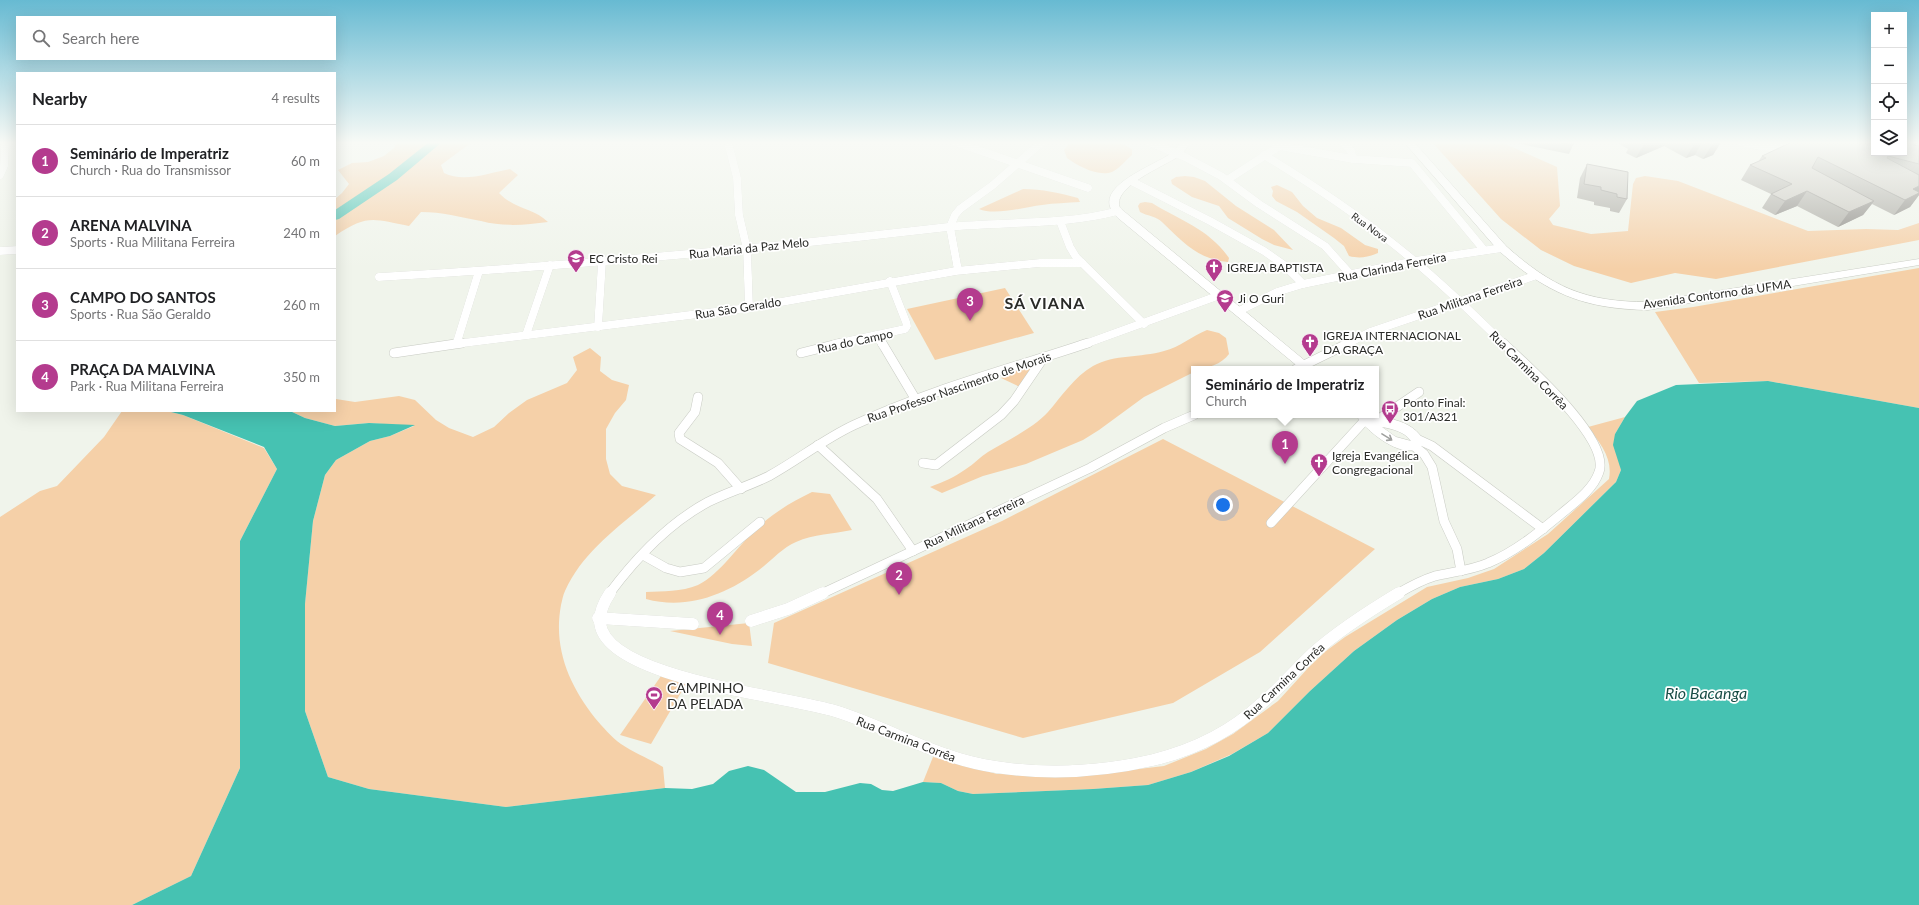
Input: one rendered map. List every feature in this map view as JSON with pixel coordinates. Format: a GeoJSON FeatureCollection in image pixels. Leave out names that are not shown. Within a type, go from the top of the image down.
{"type":"FeatureCollection","features":[{"type":"Feature","properties":{"kind":"main road"},"geometry":{"type":"LineString","coordinates":[[1127,184],[1119,190],[1115,207],[1239,311],[1301,366]]}},
{"type":"Feature","properties":{"kind":"main road","name":"Avenida Contorno da UFMA"},"geometry":{"type":"LineString","coordinates":[[1446,184],[1502,248],[1534,276],[1563,291],[1596,302],[1619,305],[1648,306],[1919,262]]}},
{"type":"Feature","properties":{"kind":"main road"},"geometry":{"type":"LineString","coordinates":[[1368,418],[1389,439],[1404,445],[1416,442]]}},
{"type":"Feature","properties":{"kind":"street"},"geometry":{"type":"LineString","coordinates":[[737,184],[739,215],[747,249],[749,307]]}},
{"type":"Feature","properties":{"kind":"street"},"geometry":{"type":"LineString","coordinates":[[958,270],[952,248],[950,227],[960,209],[992,184]]}},
{"type":"Feature","properties":{"kind":"street"},"geometry":{"type":"LineString","coordinates":[[1077,184],[1088,188]]}},
{"type":"Feature","properties":{"kind":"street"},"geometry":{"type":"LineString","coordinates":[[1137,184],[1210,221],[1264,252],[1284,265],[1303,284]]}},
{"type":"Feature","properties":{"kind":"street"},"geometry":{"type":"LineString","coordinates":[[1233,184],[1259,204],[1325,246],[1351,275]]}},
{"type":"Feature","properties":{"kind":"street","name":"Rua Nova"},"geometry":{"type":"LineString","coordinates":[[1311,184],[1415,261]]}},
{"type":"Feature","properties":{"kind":"street"},"geometry":{"type":"LineString","coordinates":[[1430,184],[1484,250]]}},
{"type":"Feature","properties":{"kind":"street","name":"Rua Maria da Paz Melo"},"geometry":{"type":"LineString","coordinates":[[379,276],[479,271],[602,262],[888,235],[950,227],[1060,221],[1096,217],[1115,207]]}},
{"type":"Feature","properties":{"kind":"street"},"geometry":{"type":"LineString","coordinates":[[1060,221],[1070,247],[1082,263],[1144,324]]}},
{"type":"Feature","properties":{"kind":"street","name":"Rua Clarinda Ferreira"},"geometry":{"type":"LineString","coordinates":[[1239,311],[1277,292],[1303,284],[1415,261],[1502,248]]}},
{"type":"Feature","properties":{"kind":"street"},"geometry":{"type":"LineString","coordinates":[[0,251],[16,250]]}},
{"type":"Feature","properties":{"kind":"street","name":"Rua Carmina Corrêa"},"geometry":{"type":"LineString","coordinates":[[598,618],[600,628],[614,646],[626,656],[662,671],[697,682],[836,712],[938,753],[989,767],[1023,771],[1097,770],[1180,752],[1210,739],[1241,721],[1271,695],[1302,663],[1328,640],[1373,609],[1402,590],[1432,577],[1485,565],[1511,552],[1543,529],[1578,500],[1600,473],[1602,467],[1598,450],[1582,426],[1556,394],[1415,261]]}},
{"type":"Feature","properties":{"kind":"street"},"geometry":{"type":"LineString","coordinates":[[598,327],[602,262]]}},
{"type":"Feature","properties":{"kind":"street","name":"Rua São Geraldo"},"geometry":{"type":"LineString","coordinates":[[394,353],[457,342],[598,327],[749,307],[958,270],[1023,264],[1082,263]]}},
{"type":"Feature","properties":{"kind":"street"},"geometry":{"type":"LineString","coordinates":[[526,335],[550,265]]}},
{"type":"Feature","properties":{"kind":"street"},"geometry":{"type":"LineString","coordinates":[[457,342],[479,271]]}},
{"type":"Feature","properties":{"kind":"street","name":"Rua Militana Ferreira"},"geometry":{"type":"LineString","coordinates":[[1307,366],[1370,332],[1534,276]]}},
{"type":"Feature","properties":{"kind":"street","name":"Rua do Campo"},"geometry":{"type":"LineString","coordinates":[[801,353],[833,344],[896,332],[907,328],[890,281]]}},
{"type":"Feature","properties":{"kind":"street","name":"Rua Professor Nascimento de Morais"},"geometry":{"type":"LineString","coordinates":[[643,555],[670,530],[708,503],[770,475],[860,422],[916,400],[1144,324],[1220,295]]}},
{"type":"Feature","properties":{"kind":"street"},"geometry":{"type":"LineString","coordinates":[[877,335],[916,400]]}},
{"type":"Feature","properties":{"kind":"street"},"geometry":{"type":"LineString","coordinates":[[923,463],[936,465],[994,421],[1014,401],[1044,357]]}},
{"type":"Feature","properties":{"kind":"street"},"geometry":{"type":"LineString","coordinates":[[1379,412],[1419,392]]}},
{"type":"Feature","properties":{"kind":"street"},"geometry":{"type":"LineString","coordinates":[[698,397],[695,412],[679,433],[680,439],[718,463],[741,489]]}},
{"type":"Feature","properties":{"kind":"street","name":"Rua Militana Ferreira"},"geometry":{"type":"LineString","coordinates":[[751,621],[788,609],[913,551],[1090,468],[1151,434],[1191,415]]}},
{"type":"Feature","properties":{"kind":"street"},"geometry":{"type":"LineString","coordinates":[[1270,523],[1368,418]]}},
{"type":"Feature","properties":{"kind":"street"},"geometry":{"type":"LineString","coordinates":[[1416,442],[1432,446],[1466,473],[1543,529]]}},
{"type":"Feature","properties":{"kind":"street"},"geometry":{"type":"LineString","coordinates":[[1416,442],[1432,467],[1444,521],[1457,549],[1461,571]]}},
{"type":"Feature","properties":{"kind":"street"},"geometry":{"type":"LineString","coordinates":[[818,446],[877,499],[889,514],[913,551]]}},
{"type":"Feature","properties":{"kind":"street"},"geometry":{"type":"LineString","coordinates":[[693,624],[598,618],[606,598],[619,578],[643,555],[666,568],[680,572],[704,568],[760,522]]}},
{"type":"Feature","properties":{"kind":"shaded area"},"geometry":{"type":"Polygon","coordinates":[[[349,184],[508,184],[499,193],[511,202],[537,214],[548,222],[523,225],[506,225],[458,216],[421,212],[409,226],[378,220],[370,220],[355,224],[336,235],[336,198],[349,184]]]}},
{"type":"Feature","properties":{"kind":"shaded area"},"geometry":{"type":"Polygon","coordinates":[[[1172,184],[1209,184],[1236,206],[1274,230],[1293,250],[1274,245],[1262,239],[1228,218],[1219,206],[1192,197],[1172,184]]]}},
{"type":"Feature","properties":{"kind":"shaded area"},"geometry":{"type":"Polygon","coordinates":[[[1470,184],[1558,184],[1560,206],[1549,219],[1553,225],[1591,234],[1628,231],[1633,184],[1686,184],[1808,231],[1866,229],[1898,230],[1919,223],[1919,240],[1716,279],[1675,273],[1631,283],[1574,266],[1541,250],[1501,219],[1470,184]]]}},
{"type":"Feature","properties":{"kind":"shaded area"},"geometry":{"type":"Polygon","coordinates":[[[1277,185],[1292,192],[1303,206],[1317,218],[1341,228],[1365,245],[1378,249],[1378,253],[1364,257],[1349,256],[1344,246],[1334,238],[1297,212],[1276,201],[1272,196],[1273,191],[1271,187],[1277,185]]]}},
{"type":"Feature","properties":{"kind":"shaded area"},"geometry":{"type":"Polygon","coordinates":[[[1023,189],[1064,194],[1078,198],[1080,202],[1047,204],[993,212],[979,209],[1023,189]]]}},
{"type":"Feature","properties":{"kind":"shaded area"},"geometry":{"type":"Polygon","coordinates":[[[1140,203],[1152,203],[1194,226],[1221,248],[1229,258],[1228,262],[1217,260],[1199,253],[1184,243],[1160,220],[1140,212],[1138,206],[1140,203]]]}},
{"type":"Feature","properties":{"kind":"shaded area"},"geometry":{"type":"Polygon","coordinates":[[[1919,268],[1919,408],[1768,381],[1699,383],[1655,312],[1693,307],[1919,268]]]}},
{"type":"Feature","properties":{"kind":"shaded area"},"geometry":{"type":"Polygon","coordinates":[[[1005,288],[1034,333],[935,360],[907,309],[1005,288]]]}},
{"type":"Feature","properties":{"kind":"shaded area"},"geometry":{"type":"Polygon","coordinates":[[[1207,330],[1219,333],[1226,338],[1229,354],[1222,361],[1214,365],[1191,366],[1191,374],[1144,397],[1083,440],[1026,464],[983,476],[942,493],[930,487],[958,474],[988,452],[1035,424],[1048,412],[1074,381],[1093,366],[1101,362],[1119,358],[1155,353],[1170,349],[1207,330]]]}},
{"type":"Feature","properties":{"kind":"shaded area"},"geometry":{"type":"Polygon","coordinates":[[[590,348],[601,357],[600,371],[612,380],[629,385],[626,400],[615,413],[606,429],[606,459],[610,474],[622,486],[656,495],[605,538],[593,550],[573,576],[564,593],[561,605],[559,636],[561,651],[571,679],[595,718],[610,735],[621,744],[663,767],[665,788],[506,807],[369,789],[328,777],[305,711],[305,604],[313,521],[325,475],[336,460],[370,441],[390,436],[414,426],[369,423],[335,426],[305,418],[292,412],[336,412],[336,399],[355,402],[399,396],[415,400],[436,420],[449,428],[473,437],[494,427],[509,413],[527,400],[567,383],[577,370],[573,357],[590,348]]]}},
{"type":"Feature","properties":{"kind":"shaded area"},"geometry":{"type":"Polygon","coordinates":[[[1041,367],[1022,388],[1001,378],[1018,370],[1041,367]]]}},
{"type":"Feature","properties":{"kind":"shaded area"},"geometry":{"type":"Polygon","coordinates":[[[121,412],[171,412],[183,415],[264,448],[277,469],[240,541],[240,768],[191,876],[132,905],[0,905],[0,517],[40,491],[57,486],[104,437],[121,412]]]}},
{"type":"Feature","properties":{"kind":"shaded area"},"geometry":{"type":"Polygon","coordinates":[[[1625,417],[1615,434],[1621,470],[1616,482],[1544,553],[1524,569],[1498,579],[1460,587],[1432,599],[1397,620],[1354,651],[1310,691],[1268,733],[1232,754],[1191,772],[1148,785],[973,794],[958,791],[941,783],[923,782],[933,757],[997,774],[1088,775],[1164,766],[1206,749],[1233,734],[1278,701],[1309,667],[1326,651],[1345,637],[1427,587],[1468,578],[1494,569],[1548,534],[1609,479],[1610,471],[1607,458],[1601,445],[1588,427],[1625,417]]]}},
{"type":"Feature","properties":{"kind":"shaded area"},"geometry":{"type":"Polygon","coordinates":[[[1163,439],[1375,549],[1260,652],[1173,703],[1023,738],[768,663],[774,623],[1002,521],[1163,439]]]}},
{"type":"Feature","properties":{"kind":"shaded area"},"geometry":{"type":"Polygon","coordinates":[[[812,492],[830,494],[852,530],[803,539],[796,542],[781,551],[746,579],[733,587],[706,598],[676,603],[646,599],[646,592],[685,589],[698,585],[706,580],[714,574],[749,536],[769,518],[812,492]]]}},
{"type":"Feature","properties":{"kind":"shaded area"},"geometry":{"type":"Polygon","coordinates":[[[749,623],[752,646],[732,644],[670,631],[749,623]]]}},
{"type":"Feature","properties":{"kind":"shaded area","name":"CAMPINHO DA PELADA"},"geometry":{"type":"Polygon","coordinates":[[[661,676],[686,684],[651,744],[620,735],[661,676]]]}},
{"type":"Feature","properties":{"kind":"water","name":"Rio Bacanga"},"geometry":{"type":"Polygon","coordinates":[[[1768,381],[1919,408],[1919,905],[132,905],[191,876],[240,768],[240,541],[277,469],[264,447],[183,415],[171,412],[292,412],[305,418],[335,426],[369,423],[415,425],[390,436],[370,441],[336,460],[325,475],[313,521],[305,604],[305,711],[328,777],[369,789],[506,807],[665,788],[692,789],[713,784],[729,771],[748,766],[764,770],[796,792],[825,792],[860,783],[871,784],[882,790],[893,791],[923,782],[941,783],[958,791],[973,794],[1093,789],[1148,785],[1191,772],[1229,756],[1268,733],[1310,691],[1354,651],[1397,620],[1432,599],[1460,587],[1498,579],[1524,569],[1544,553],[1616,482],[1621,470],[1613,445],[1615,434],[1637,401],[1676,385],[1768,381]]]}},
{"type":"Feature","properties":{"kind":"building"},"geometry":{"type":"Polygon","coordinates":[[[1585,184],[1628,184],[1627,199],[1617,197],[1617,194],[1601,190],[1601,187],[1585,184]]]}},
{"type":"Feature","properties":{"kind":"building"},"geometry":{"type":"Polygon","coordinates":[[[1792,184],[1842,184],[1874,201],[1849,212],[1807,191],[1785,201],[1771,194],[1792,184]]]}},
{"type":"Feature","properties":{"kind":"building"},"geometry":{"type":"Polygon","coordinates":[[[1873,184],[1919,184],[1919,186],[1913,189],[1919,193],[1905,200],[1873,184]]]}},
{"type":"Feature","properties":{"kind":"waterway"},"geometry":{"type":"LineString","coordinates":[[336,215],[382,184]]}},
{"type":"Feature","properties":{"kind":"place","name":"EC Cristo Rei"},"geometry":{"type":"Point","coordinates":[576,273]}},
{"type":"Feature","properties":{"kind":"place","name":"IGREJA BAPTISTA"},"geometry":{"type":"Point","coordinates":[1214,282]}},
{"type":"Feature","properties":{"kind":"place","name":"Ji O Guri"},"geometry":{"type":"Point","coordinates":[1225,313]}},
{"type":"Feature","properties":{"kind":"place","name":"CAMPO DO SANTOS"},"geometry":{"type":"Point","coordinates":[970,321]}},
{"type":"Feature","properties":{"kind":"place","name":"IGREJA INTERNACIONAL DA GRAÇA"},"geometry":{"type":"Point","coordinates":[1310,357]}},
{"type":"Feature","properties":{"kind":"place","name":"Ponto Final: 301/A321"},"geometry":{"type":"Point","coordinates":[1390,424]}},
{"type":"Feature","properties":{"kind":"place","name":"Seminário de Imperatriz"},"geometry":{"type":"Point","coordinates":[1285,464]}},
{"type":"Feature","properties":{"kind":"place","name":"Igreja Evangélica Congregacional"},"geometry":{"type":"Point","coordinates":[1319,477]}},
{"type":"Feature","properties":{"kind":"place","name":"ARENA MALVINA"},"geometry":{"type":"Point","coordinates":[899,595]}},
{"type":"Feature","properties":{"kind":"place","name":"PRAÇA DA MALVINA"},"geometry":{"type":"Point","coordinates":[720,635]}},
{"type":"Feature","properties":{"kind":"place","name":"CAMPINHO DA PELADA"},"geometry":{"type":"Point","coordinates":[654,710]}},
{"type":"Feature","properties":{"kind":"district","name":"SÁ VIANA"},"geometry":{"type":"Point","coordinates":[1045,302]}}]}
